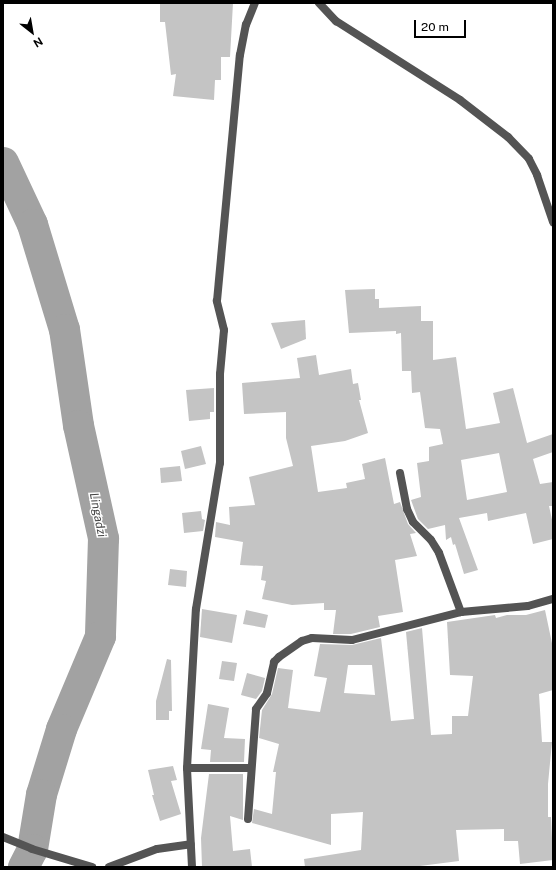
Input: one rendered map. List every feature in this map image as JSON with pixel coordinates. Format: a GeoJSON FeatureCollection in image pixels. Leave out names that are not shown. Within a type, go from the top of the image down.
{"type":"FeatureCollection","features":[{"type":"Feature","properties":{"kind":"street"},"geometry":{"type":"LineString","coordinates":[[192,867],[187,768],[196,610],[220,463],[220,374],[224,330],[219,312],[218,294],[240,55],[246,25],[255,3]]}},
{"type":"Feature","properties":{"kind":"street"},"geometry":{"type":"LineString","coordinates":[[319,3],[336,21],[466,104],[512,140],[529,159],[537,175],[553,222]]}},
{"type":"Feature","properties":{"kind":"street"},"geometry":{"type":"LineString","coordinates":[[400,473],[407,509],[413,522],[431,540],[439,553],[461,612]]}},
{"type":"Feature","properties":{"kind":"street"},"geometry":{"type":"LineString","coordinates":[[248,819],[256,709],[267,693],[274,662],[279,657],[302,641],[312,638],[352,640],[461,612],[528,606],[553,599]]}},
{"type":"Feature","properties":{"kind":"street"},"geometry":{"type":"LineString","coordinates":[[187,768],[251,768]]}},
{"type":"Feature","properties":{"kind":"street"},"geometry":{"type":"LineString","coordinates":[[3,837],[32,849],[92,867]]}},
{"type":"Feature","properties":{"kind":"street"},"geometry":{"type":"LineString","coordinates":[[109,867],[157,849],[190,844]]}},
{"type":"Feature","properties":{"kind":"building"},"geometry":{"type":"Polygon","coordinates":[[[160,3],[233,3],[230,57],[221,57],[221,80],[215,80],[214,100],[173,96],[176,74],[171,75],[165,22],[160,22],[160,3]]]}},
{"type":"Feature","properties":{"kind":"building"},"geometry":{"type":"Polygon","coordinates":[[[375,289],[375,299],[379,299],[379,308],[421,306],[421,321],[433,321],[433,360],[456,357],[466,429],[500,423],[493,393],[513,388],[527,443],[553,434],[553,452],[533,459],[540,484],[553,482],[553,506],[549,506],[553,524],[553,539],[533,544],[526,513],[488,521],[487,513],[459,518],[478,570],[464,574],[455,544],[453,545],[451,537],[446,540],[445,525],[428,529],[418,519],[411,500],[421,497],[417,463],[429,461],[429,447],[443,444],[440,429],[425,428],[420,392],[412,393],[411,371],[402,371],[401,333],[396,334],[396,331],[349,333],[345,290],[375,289]],[[499,453],[461,460],[467,500],[507,492],[499,453]]]}},
{"type":"Feature","properties":{"kind":"building"},"geometry":{"type":"Polygon","coordinates":[[[305,320],[306,339],[281,349],[271,323],[305,320]]]}},
{"type":"Feature","properties":{"kind":"building"},"geometry":{"type":"Polygon","coordinates":[[[316,355],[319,375],[351,369],[353,384],[358,383],[361,400],[359,400],[368,433],[345,441],[311,446],[318,492],[347,488],[346,483],[365,479],[362,464],[385,458],[394,504],[400,502],[408,524],[416,533],[410,534],[417,556],[395,560],[403,612],[378,616],[380,627],[351,634],[333,634],[336,610],[324,610],[324,603],[292,605],[262,599],[266,581],[261,580],[263,566],[240,565],[243,542],[215,537],[216,522],[230,525],[229,507],[255,505],[249,477],[293,466],[286,438],[286,412],[244,414],[242,383],[300,378],[297,358],[316,355]]]}},
{"type":"Feature","properties":{"kind":"building"},"geometry":{"type":"Polygon","coordinates":[[[214,388],[214,412],[210,412],[210,419],[189,421],[186,390],[214,388]]]}},
{"type":"Feature","properties":{"kind":"building"},"geometry":{"type":"Polygon","coordinates":[[[201,446],[206,464],[185,469],[181,451],[201,446]]]}},
{"type":"Feature","properties":{"kind":"building"},"geometry":{"type":"Polygon","coordinates":[[[180,466],[182,481],[161,483],[160,468],[180,466]]]}},
{"type":"Feature","properties":{"kind":"building"},"geometry":{"type":"Polygon","coordinates":[[[201,511],[202,519],[205,520],[203,531],[184,533],[182,513],[201,511]]]}},
{"type":"Feature","properties":{"kind":"building"},"geometry":{"type":"Polygon","coordinates":[[[170,569],[187,571],[186,587],[168,585],[170,569]]]}},
{"type":"Feature","properties":{"kind":"building"},"geometry":{"type":"Polygon","coordinates":[[[202,609],[237,615],[232,643],[200,637],[202,609]]]}},
{"type":"Feature","properties":{"kind":"building"},"geometry":{"type":"Polygon","coordinates":[[[246,610],[268,615],[265,628],[243,624],[246,610]]]}},
{"type":"Feature","properties":{"kind":"building"},"geometry":{"type":"Polygon","coordinates":[[[545,610],[553,648],[553,690],[539,694],[542,742],[552,742],[548,784],[548,817],[551,817],[553,860],[520,864],[518,841],[504,841],[504,829],[456,830],[459,861],[412,867],[305,867],[304,859],[361,850],[363,812],[331,814],[331,845],[252,823],[254,809],[272,814],[276,772],[273,772],[279,744],[259,738],[262,710],[272,694],[278,668],[293,670],[288,708],[320,712],[327,678],[314,676],[320,644],[352,645],[381,638],[391,721],[414,719],[406,632],[422,628],[431,735],[452,734],[452,716],[468,716],[473,676],[450,675],[447,622],[495,615],[496,618],[507,615],[526,615],[545,610]],[[348,665],[344,693],[375,695],[372,665],[348,665]]]}},
{"type":"Feature","properties":{"kind":"building"},"geometry":{"type":"Polygon","coordinates":[[[167,659],[171,660],[172,711],[169,711],[169,720],[156,720],[156,701],[167,659]]]}},
{"type":"Feature","properties":{"kind":"building"},"geometry":{"type":"Polygon","coordinates":[[[222,661],[237,663],[234,681],[219,679],[222,661]]]}},
{"type":"Feature","properties":{"kind":"building"},"geometry":{"type":"Polygon","coordinates":[[[247,673],[265,678],[262,691],[256,699],[241,695],[247,673]]]}},
{"type":"Feature","properties":{"kind":"building"},"geometry":{"type":"Polygon","coordinates":[[[208,704],[229,708],[224,738],[245,739],[244,762],[210,762],[211,750],[201,749],[208,704]]]}},
{"type":"Feature","properties":{"kind":"building"},"geometry":{"type":"Polygon","coordinates":[[[173,766],[177,780],[171,781],[181,814],[160,821],[152,795],[154,795],[148,770],[173,766]]]}},
{"type":"Feature","properties":{"kind":"building"},"geometry":{"type":"Polygon","coordinates":[[[209,774],[243,774],[243,820],[230,816],[233,851],[250,849],[252,867],[202,867],[201,838],[209,774]]]}},
{"type":"Feature","properties":{"kind":"waterway","name":"Lingadzi"},"geometry":{"type":"LineString","coordinates":[[3,162],[32,224],[64,329],[78,425],[103,538],[100,636],[61,729],[41,794],[32,849],[23,867]]}}]}
